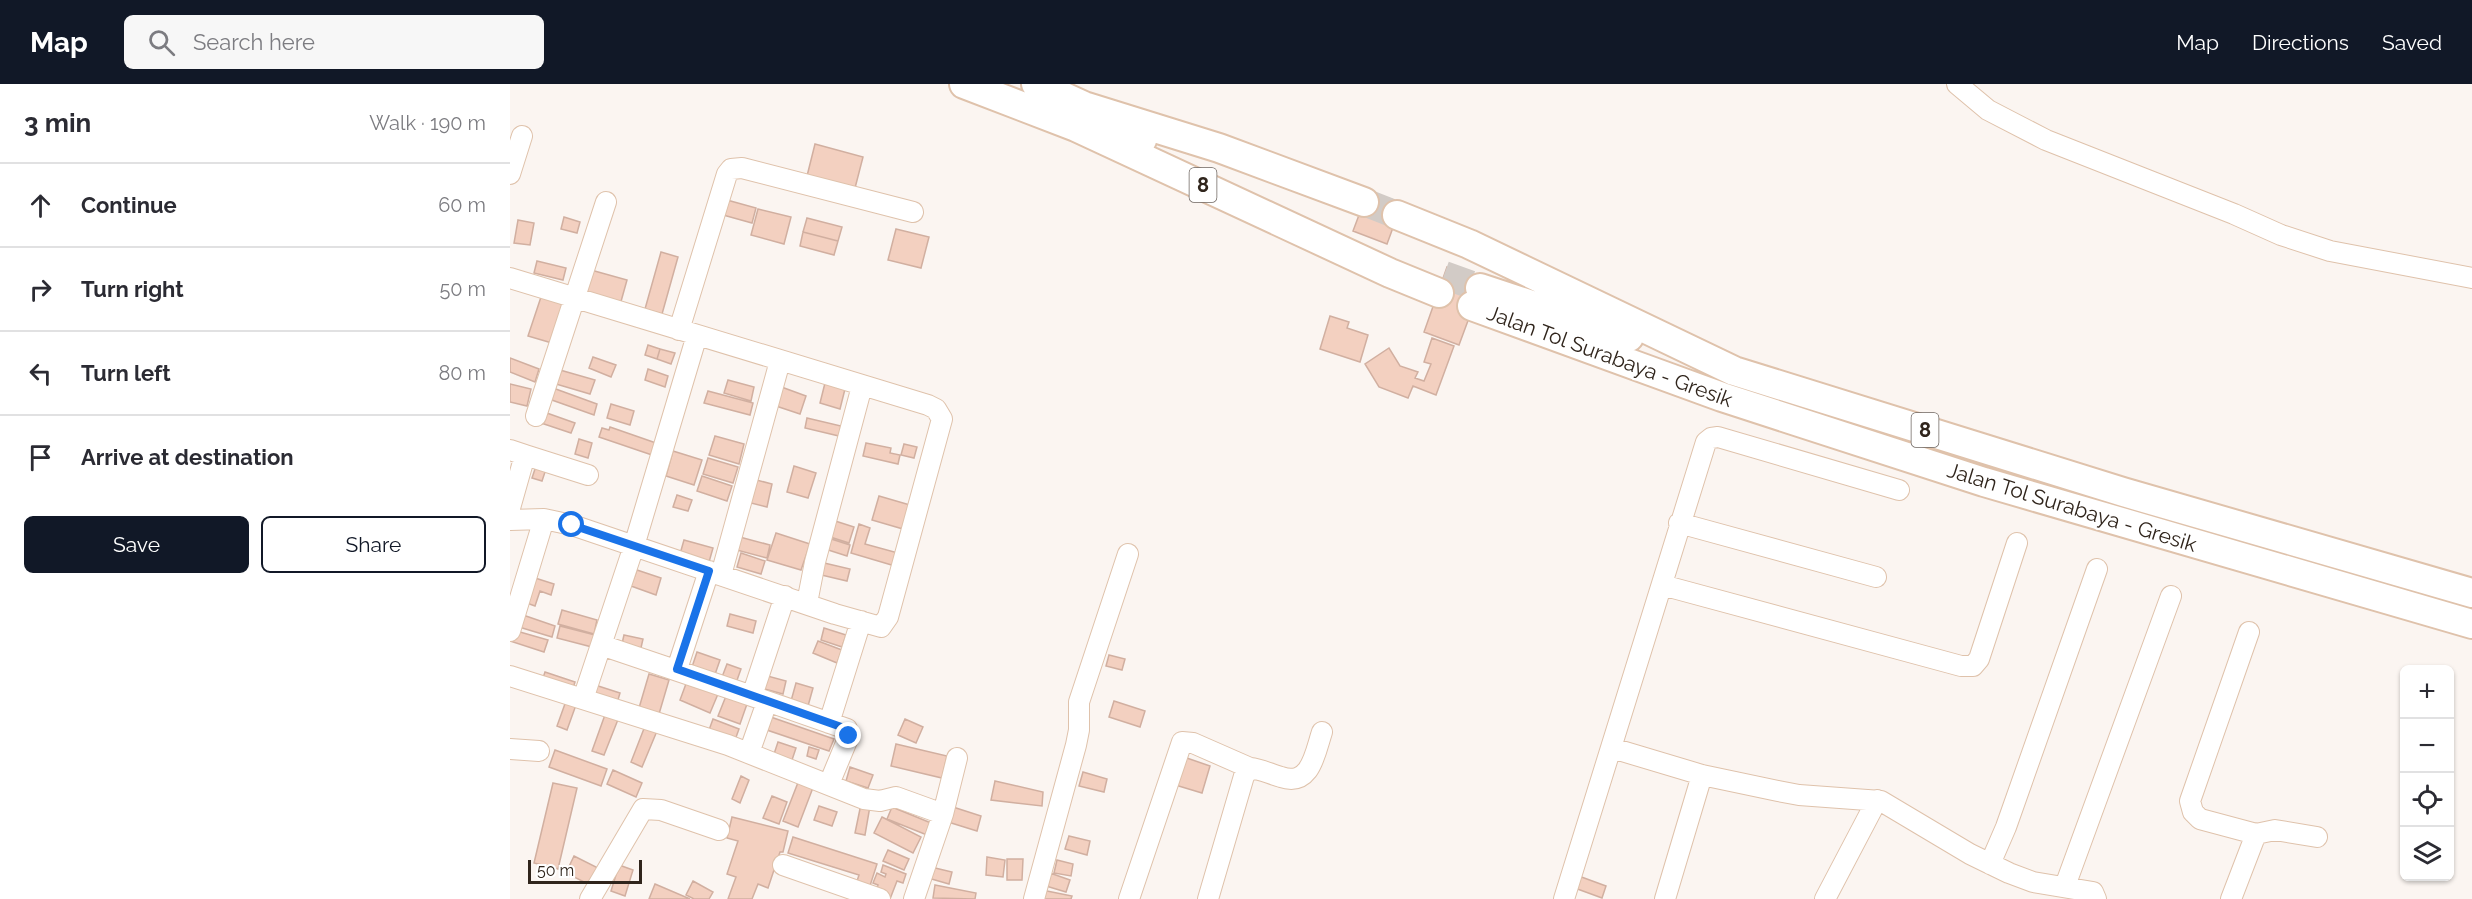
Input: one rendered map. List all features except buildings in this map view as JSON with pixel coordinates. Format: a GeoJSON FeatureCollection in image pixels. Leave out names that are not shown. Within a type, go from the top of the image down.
{"type":"FeatureCollection","features":[{"type":"Feature","properties":{"kind":"highway","name":"8"},"geometry":{"type":"LineString","coordinates":[[964,84],[1076,127],[1390,273],[1442,284],[1351,237],[1145,142],[1084,106],[1036,84]]}},
{"type":"Feature","properties":{"kind":"highway","name":"8"},"geometry":{"type":"LineString","coordinates":[[1084,106],[1219,148],[1364,202]]}},
{"type":"Feature","properties":{"kind":"highway","name":"Jalan Tol Surabaya - Gresik"},"geometry":{"type":"LineString","coordinates":[[1397,215],[1469,244],[1734,372]]}},
{"type":"Feature","properties":{"kind":"highway","name":"Jalan Tol Surabaya - Gresik"},"geometry":{"type":"LineString","coordinates":[[2472,593],[2123,492],[1734,372],[1476,297],[1722,397],[1984,482],[2472,624]]}},
{"type":"Feature","properties":{"kind":"street"},"geometry":{"type":"LineString","coordinates":[[1957,84],[1988,110],[2046,140],[2281,235],[2330,251],[2472,278]]}},
{"type":"Feature","properties":{"kind":"street"},"geometry":{"type":"LineString","coordinates":[[510,174],[522,136]]}},
{"type":"Feature","properties":{"kind":"street"},"geometry":{"type":"LineString","coordinates":[[583,699],[634,546],[727,174],[731,169],[742,168],[913,212]]}},
{"type":"Feature","properties":{"kind":"street"},"geometry":{"type":"LineString","coordinates":[[536,416],[606,202]]}},
{"type":"Feature","properties":{"kind":"street"},"geometry":{"type":"LineString","coordinates":[[510,278],[928,405],[936,409],[942,419],[888,616],[881,627],[572,525],[544,519],[510,520]]}},
{"type":"Feature","properties":{"kind":"street"},"geometry":{"type":"LineString","coordinates":[[677,669],[715,573],[780,360]]}},
{"type":"Feature","properties":{"kind":"street"},"geometry":{"type":"LineString","coordinates":[[807,603],[814,562],[862,386]]}},
{"type":"Feature","properties":{"kind":"street"},"geometry":{"type":"LineString","coordinates":[[1564,899],[1706,442],[1718,437],[1899,490]]}},
{"type":"Feature","properties":{"kind":"street"},"geometry":{"type":"LineString","coordinates":[[510,508],[517,452],[588,475]]}},
{"type":"Feature","properties":{"kind":"street"},"geometry":{"type":"LineString","coordinates":[[510,631],[544,519]]}},
{"type":"Feature","properties":{"kind":"street"},"geometry":{"type":"LineString","coordinates":[[1679,524],[1876,577]]}},
{"type":"Feature","properties":{"kind":"street"},"geometry":{"type":"LineString","coordinates":[[1662,585],[1949,663],[1973,666],[1979,659],[2017,543]]}},
{"type":"Feature","properties":{"kind":"street"},"geometry":{"type":"LineString","coordinates":[[1034,899],[1076,745],[1079,730],[1079,702],[1128,554]]}},
{"type":"Feature","properties":{"kind":"street"},"geometry":{"type":"LineString","coordinates":[[1990,864],[2006,826],[2097,569]]}},
{"type":"Feature","properties":{"kind":"street"},"geometry":{"type":"LineString","coordinates":[[748,753],[785,596]]}},
{"type":"Feature","properties":{"kind":"street"},"geometry":{"type":"LineString","coordinates":[[2065,886],[2171,596]]}},
{"type":"Feature","properties":{"kind":"street"},"geometry":{"type":"LineString","coordinates":[[830,723],[861,621]]}},
{"type":"Feature","properties":{"kind":"street"},"geometry":{"type":"LineString","coordinates":[[2249,632],[2190,801],[2193,812],[2200,819],[2256,834],[2275,830],[2317,837]]}},
{"type":"Feature","properties":{"kind":"street"},"geometry":{"type":"LineString","coordinates":[[601,645],[677,669],[847,729],[849,736],[829,784]]}},
{"type":"Feature","properties":{"kind":"street"},"geometry":{"type":"LineString","coordinates":[[510,676],[748,753],[864,799],[877,802],[899,797],[943,814]]}},
{"type":"Feature","properties":{"kind":"street"},"geometry":{"type":"LineString","coordinates":[[1129,899],[1182,742],[1193,743],[1250,768],[1259,768],[1293,780],[1311,768],[1322,732]]}},
{"type":"Feature","properties":{"kind":"street"},"geometry":{"type":"LineString","coordinates":[[1612,748],[1702,774],[1799,795],[1877,800],[1990,864],[2032,882],[2093,892],[2096,899]]}},
{"type":"Feature","properties":{"kind":"street"},"geometry":{"type":"LineString","coordinates":[[510,749],[539,751]]}},
{"type":"Feature","properties":{"kind":"street"},"geometry":{"type":"LineString","coordinates":[[914,899],[943,814],[957,758]]}},
{"type":"Feature","properties":{"kind":"street"},"geometry":{"type":"LineString","coordinates":[[1208,899],[1244,776],[1250,768]]}},
{"type":"Feature","properties":{"kind":"street"},"geometry":{"type":"LineString","coordinates":[[1665,899],[1702,774]]}},
{"type":"Feature","properties":{"kind":"street"},"geometry":{"type":"LineString","coordinates":[[1825,899],[1877,800]]}},
{"type":"Feature","properties":{"kind":"street"},"geometry":{"type":"LineString","coordinates":[[590,899],[643,810],[651,808],[661,810],[719,830]]}},
{"type":"Feature","properties":{"kind":"street"},"geometry":{"type":"LineString","coordinates":[[2231,899],[2256,834]]}},
{"type":"Feature","properties":{"kind":"street"},"geometry":{"type":"LineString","coordinates":[[783,865],[880,899]]}},
{"type":"Feature","properties":{"kind":"tunnel"},"geometry":{"type":"LineString","coordinates":[[1364,202],[1397,215]]}},
{"type":"Feature","properties":{"kind":"tunnel"},"geometry":{"type":"LineString","coordinates":[[1444,275],[1480,288]]}},
{"type":"Feature","properties":{"kind":"route"},"geometry":{"type":"LineString","coordinates":[[572,525],[709,571],[677,669],[847,729],[849,736]]}}]}
